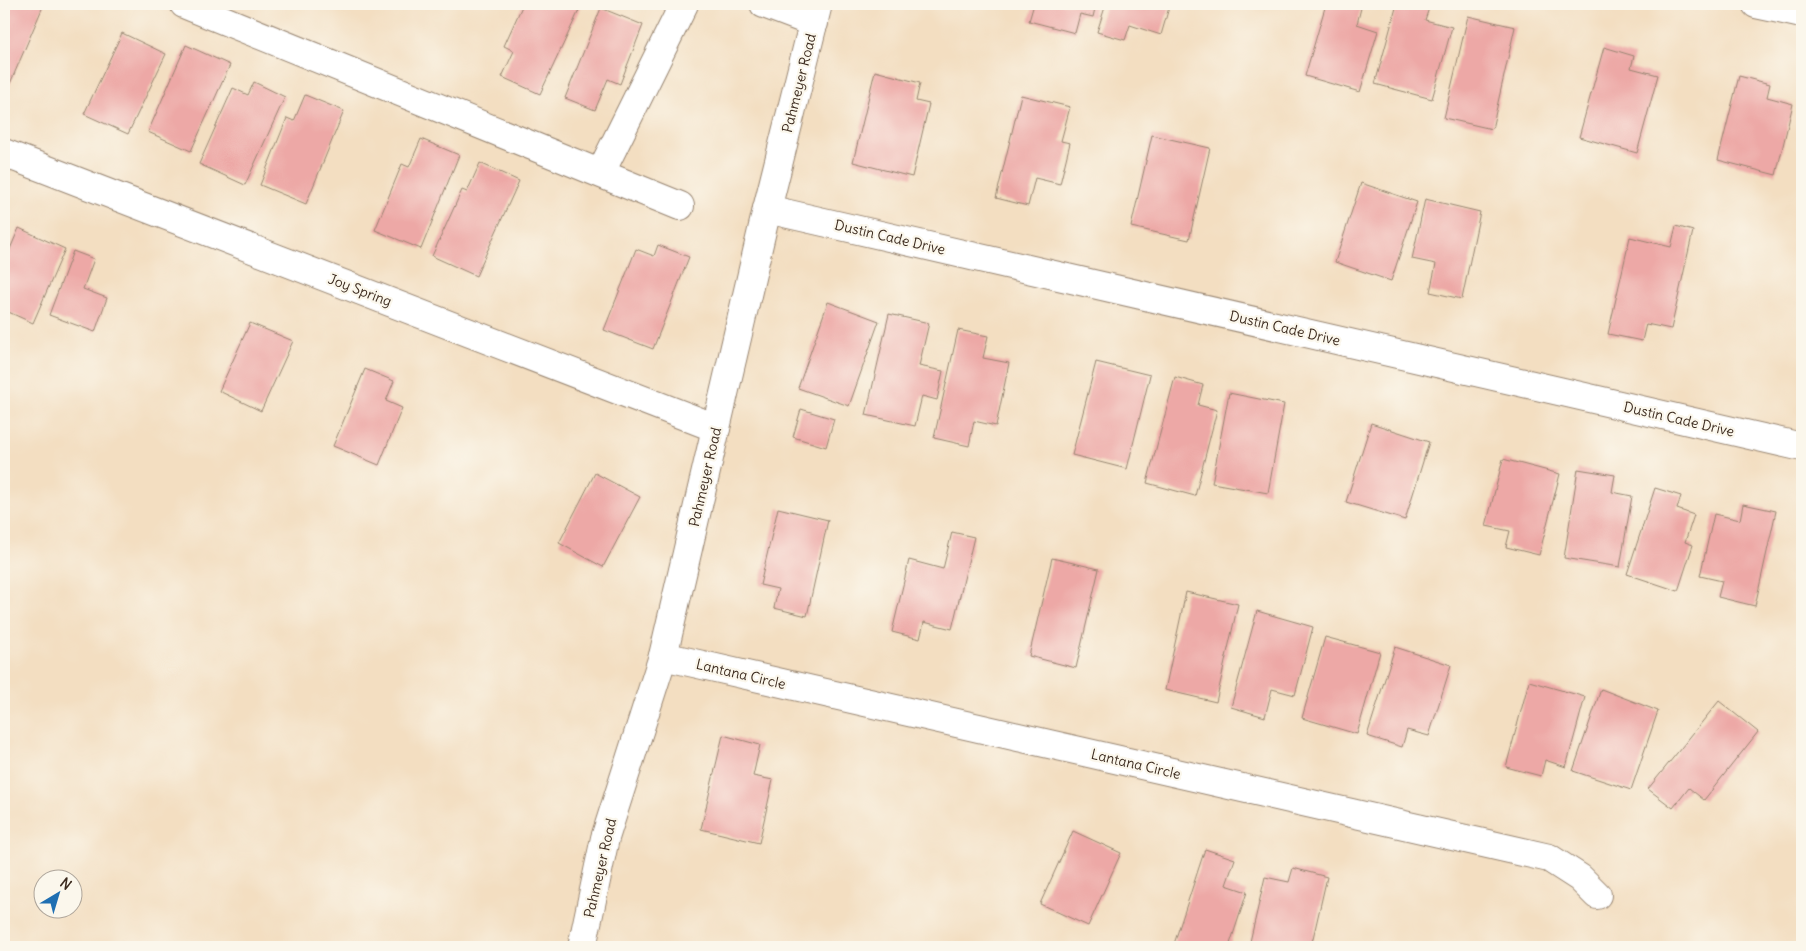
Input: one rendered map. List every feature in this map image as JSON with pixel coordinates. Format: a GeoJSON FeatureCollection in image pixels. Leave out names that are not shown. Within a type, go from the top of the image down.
{"type":"FeatureCollection","features":[{"type":"Feature","properties":{"kind":"street"},"geometry":{"type":"LineString","coordinates":[[184,4],[601,172],[680,206]]}},
{"type":"Feature","properties":{"kind":"street"},"geometry":{"type":"LineString","coordinates":[[601,172],[684,4]]}},
{"type":"Feature","properties":{"kind":"street"},"geometry":{"type":"LineString","coordinates":[[764,4],[816,13]]}},
{"type":"Feature","properties":{"kind":"street"},"geometry":{"type":"LineString","coordinates":[[1756,4],[1802,14]]}},
{"type":"Feature","properties":{"kind":"street","name":"Pahmeyer Road"},"geometry":{"type":"LineString","coordinates":[[582,947],[604,838],[663,656],[767,209],[816,13]]}},
{"type":"Feature","properties":{"kind":"street","name":"Joy Spring"},"geometry":{"type":"LineString","coordinates":[[4,153],[716,428]]}},
{"type":"Feature","properties":{"kind":"street","name":"Dustin Cade Drive"},"geometry":{"type":"LineString","coordinates":[[767,209],[1802,447]]}},
{"type":"Feature","properties":{"kind":"street","name":"Lantana Circle"},"geometry":{"type":"LineString","coordinates":[[663,656],[1548,858],[1580,878],[1597,895]]}},
{"type":"Feature","properties":{"kind":"building"},"geometry":{"type":"Polygon","coordinates":[[[4,4],[44,4],[9,86],[4,84],[4,4]]]}},
{"type":"Feature","properties":{"kind":"building"},"geometry":{"type":"Polygon","coordinates":[[[523,4],[582,4],[540,94],[502,77],[514,51],[504,46],[523,4]]]}},
{"type":"Feature","properties":{"kind":"building"},"geometry":{"type":"Polygon","coordinates":[[[1034,4],[1096,4],[1093,17],[1080,14],[1075,33],[1029,21],[1034,4]]]}},
{"type":"Feature","properties":{"kind":"building"},"geometry":{"type":"Polygon","coordinates":[[[1106,4],[1170,4],[1161,35],[1130,25],[1125,40],[1097,32],[1106,4]]]}},
{"type":"Feature","properties":{"kind":"building"},"geometry":{"type":"Polygon","coordinates":[[[1326,4],[1362,4],[1357,24],[1378,31],[1360,92],[1305,76],[1326,4]]]}},
{"type":"Feature","properties":{"kind":"building"},"geometry":{"type":"Polygon","coordinates":[[[1397,4],[1411,4],[1429,8],[1425,20],[1452,27],[1432,99],[1375,84],[1397,4]]]}},
{"type":"Feature","properties":{"kind":"building"},"geometry":{"type":"Polygon","coordinates":[[[601,8],[643,25],[620,84],[608,79],[595,110],[565,98],[601,8]]]}},
{"type":"Feature","properties":{"kind":"building"},"geometry":{"type":"Polygon","coordinates":[[[1468,16],[1515,27],[1492,129],[1444,118],[1468,16]]]}},
{"type":"Feature","properties":{"kind":"building"},"geometry":{"type":"Polygon","coordinates":[[[122,33],[166,54],[128,134],[84,114],[122,33]]]}},
{"type":"Feature","properties":{"kind":"building"},"geometry":{"type":"Polygon","coordinates":[[[186,45],[230,65],[191,151],[148,132],[186,45]]]}},
{"type":"Feature","properties":{"kind":"building"},"geometry":{"type":"Polygon","coordinates":[[[1604,47],[1634,56],[1631,68],[1658,75],[1637,153],[1579,137],[1604,47]]]}},
{"type":"Feature","properties":{"kind":"building"},"geometry":{"type":"Polygon","coordinates":[[[875,71],[920,83],[916,101],[929,104],[912,177],[853,162],[875,71]]]}},
{"type":"Feature","properties":{"kind":"building"},"geometry":{"type":"Polygon","coordinates":[[[1739,76],[1770,84],[1767,97],[1793,104],[1776,175],[1718,160],[1739,76]]]}},
{"type":"Feature","properties":{"kind":"building"},"geometry":{"type":"Polygon","coordinates":[[[254,82],[285,97],[245,185],[199,164],[233,88],[248,95],[254,82]]]}},
{"type":"Feature","properties":{"kind":"building"},"geometry":{"type":"Polygon","coordinates":[[[305,95],[344,111],[306,204],[260,185],[287,118],[294,121],[305,95]]]}},
{"type":"Feature","properties":{"kind":"building"},"geometry":{"type":"Polygon","coordinates":[[[1021,95],[1070,107],[1061,141],[1070,143],[1060,184],[1035,178],[1028,206],[996,198],[1021,95]]]}},
{"type":"Feature","properties":{"kind":"building"},"geometry":{"type":"Polygon","coordinates":[[[1152,135],[1210,148],[1189,240],[1131,227],[1152,135]]]}},
{"type":"Feature","properties":{"kind":"building"},"geometry":{"type":"Polygon","coordinates":[[[421,139],[459,155],[421,249],[375,230],[402,164],[409,167],[421,139]]]}},
{"type":"Feature","properties":{"kind":"building"},"geometry":{"type":"Polygon","coordinates":[[[480,163],[519,181],[476,276],[432,256],[462,190],[467,192],[480,163]]]}},
{"type":"Feature","properties":{"kind":"building"},"geometry":{"type":"Polygon","coordinates":[[[1361,183],[1417,202],[1391,281],[1335,262],[1361,183]]]}},
{"type":"Feature","properties":{"kind":"building"},"geometry":{"type":"Polygon","coordinates":[[[1425,199],[1480,212],[1462,299],[1430,292],[1436,264],[1412,259],[1425,199]]]}},
{"type":"Feature","properties":{"kind":"building"},"geometry":{"type":"Polygon","coordinates":[[[1676,226],[1693,231],[1671,329],[1646,324],[1642,341],[1608,334],[1630,237],[1671,247],[1676,226]]]}},
{"type":"Feature","properties":{"kind":"building"},"geometry":{"type":"Polygon","coordinates":[[[19,228],[65,249],[33,323],[4,310],[4,263],[19,228]]]}},
{"type":"Feature","properties":{"kind":"building"},"geometry":{"type":"Polygon","coordinates":[[[658,245],[689,257],[653,349],[604,330],[636,249],[654,256],[658,245]]]}},
{"type":"Feature","properties":{"kind":"building"},"geometry":{"type":"Polygon","coordinates":[[[73,251],[94,259],[83,289],[107,298],[95,332],[49,315],[73,251]]]}},
{"type":"Feature","properties":{"kind":"building"},"geometry":{"type":"Polygon","coordinates":[[[828,302],[879,321],[849,406],[798,388],[828,302]]]}},
{"type":"Feature","properties":{"kind":"building"},"geometry":{"type":"Polygon","coordinates":[[[889,314],[929,323],[919,366],[943,371],[937,400],[922,396],[915,426],[866,415],[889,314]]]}},
{"type":"Feature","properties":{"kind":"building"},"geometry":{"type":"Polygon","coordinates":[[[250,323],[293,341],[261,411],[219,391],[250,323]]]}},
{"type":"Feature","properties":{"kind":"building"},"geometry":{"type":"Polygon","coordinates":[[[958,330],[988,336],[983,358],[1009,363],[996,426],[974,421],[969,446],[934,438],[958,330]]]}},
{"type":"Feature","properties":{"kind":"building"},"geometry":{"type":"Polygon","coordinates":[[[1096,362],[1150,375],[1127,469],[1072,455],[1096,362]]]}},
{"type":"Feature","properties":{"kind":"building"},"geometry":{"type":"Polygon","coordinates":[[[365,369],[394,381],[386,401],[402,408],[379,465],[333,446],[365,369]]]}},
{"type":"Feature","properties":{"kind":"building"},"geometry":{"type":"Polygon","coordinates":[[[1175,377],[1203,385],[1198,405],[1217,410],[1195,496],[1147,483],[1175,377]]]}},
{"type":"Feature","properties":{"kind":"building"},"geometry":{"type":"Polygon","coordinates":[[[1229,393],[1284,404],[1268,493],[1212,483],[1229,393]]]}},
{"type":"Feature","properties":{"kind":"building"},"geometry":{"type":"Polygon","coordinates":[[[801,409],[834,419],[826,447],[793,437],[801,409]]]}},
{"type":"Feature","properties":{"kind":"building"},"geometry":{"type":"Polygon","coordinates":[[[1371,423],[1429,442],[1405,520],[1346,502],[1371,423]]]}},
{"type":"Feature","properties":{"kind":"building"},"geometry":{"type":"Polygon","coordinates":[[[1503,459],[1560,474],[1539,555],[1506,547],[1510,531],[1486,526],[1503,459]]]}},
{"type":"Feature","properties":{"kind":"building"},"geometry":{"type":"Polygon","coordinates":[[[1578,469],[1615,475],[1612,492],[1632,496],[1620,567],[1564,558],[1578,469]]]}},
{"type":"Feature","properties":{"kind":"building"},"geometry":{"type":"Polygon","coordinates":[[[595,473],[640,497],[603,567],[559,543],[595,473]]]}},
{"type":"Feature","properties":{"kind":"building"},"geometry":{"type":"Polygon","coordinates":[[[1655,488],[1681,496],[1677,509],[1694,515],[1685,542],[1693,545],[1678,591],[1627,574],[1655,488]]]}},
{"type":"Feature","properties":{"kind":"building"},"geometry":{"type":"Polygon","coordinates":[[[1743,504],[1776,511],[1755,606],[1718,597],[1722,581],[1700,576],[1714,514],[1740,520],[1743,504]]]}},
{"type":"Feature","properties":{"kind":"building"},"geometry":{"type":"Polygon","coordinates":[[[778,508],[828,520],[807,616],[774,608],[778,589],[760,585],[778,508]]]}},
{"type":"Feature","properties":{"kind":"building"},"geometry":{"type":"Polygon","coordinates":[[[952,532],[974,537],[952,629],[924,622],[920,639],[892,632],[909,560],[943,569],[952,532]]]}},
{"type":"Feature","properties":{"kind":"building"},"geometry":{"type":"Polygon","coordinates":[[[1052,558],[1099,569],[1076,668],[1029,656],[1052,558]]]}},
{"type":"Feature","properties":{"kind":"building"},"geometry":{"type":"Polygon","coordinates":[[[1186,592],[1238,604],[1216,702],[1165,690],[1186,592]]]}},
{"type":"Feature","properties":{"kind":"building"},"geometry":{"type":"Polygon","coordinates":[[[1257,611],[1313,627],[1295,695],[1272,689],[1265,717],[1231,707],[1257,611]]]}},
{"type":"Feature","properties":{"kind":"building"},"geometry":{"type":"Polygon","coordinates":[[[1325,637],[1380,652],[1357,734],[1302,718],[1325,637]]]}},
{"type":"Feature","properties":{"kind":"building"},"geometry":{"type":"Polygon","coordinates":[[[1395,647],[1451,665],[1429,736],[1407,730],[1402,747],[1367,736],[1395,647]]]}},
{"type":"Feature","properties":{"kind":"building"},"geometry":{"type":"Polygon","coordinates":[[[1529,681],[1585,697],[1566,767],[1545,760],[1541,776],[1506,767],[1529,681]]]}},
{"type":"Feature","properties":{"kind":"building"},"geometry":{"type":"Polygon","coordinates":[[[1601,689],[1658,711],[1631,790],[1573,771],[1601,689]]]}},
{"type":"Feature","properties":{"kind":"building"},"geometry":{"type":"Polygon","coordinates":[[[1719,701],[1758,732],[1704,800],[1689,788],[1673,808],[1648,789],[1719,701]]]}},
{"type":"Feature","properties":{"kind":"building"},"geometry":{"type":"Polygon","coordinates":[[[723,735],[760,745],[753,776],[773,780],[759,843],[701,829],[723,735]]]}},
{"type":"Feature","properties":{"kind":"building"},"geometry":{"type":"Polygon","coordinates":[[[1073,831],[1121,853],[1088,926],[1040,904],[1073,831]]]}},
{"type":"Feature","properties":{"kind":"building"},"geometry":{"type":"Polygon","coordinates":[[[1205,849],[1235,859],[1226,885],[1247,892],[1229,947],[1173,947],[1205,849]]]}},
{"type":"Feature","properties":{"kind":"building"},"geometry":{"type":"Polygon","coordinates":[[[1293,868],[1327,877],[1311,947],[1249,946],[1265,877],[1289,882],[1293,868]]]}}]}
